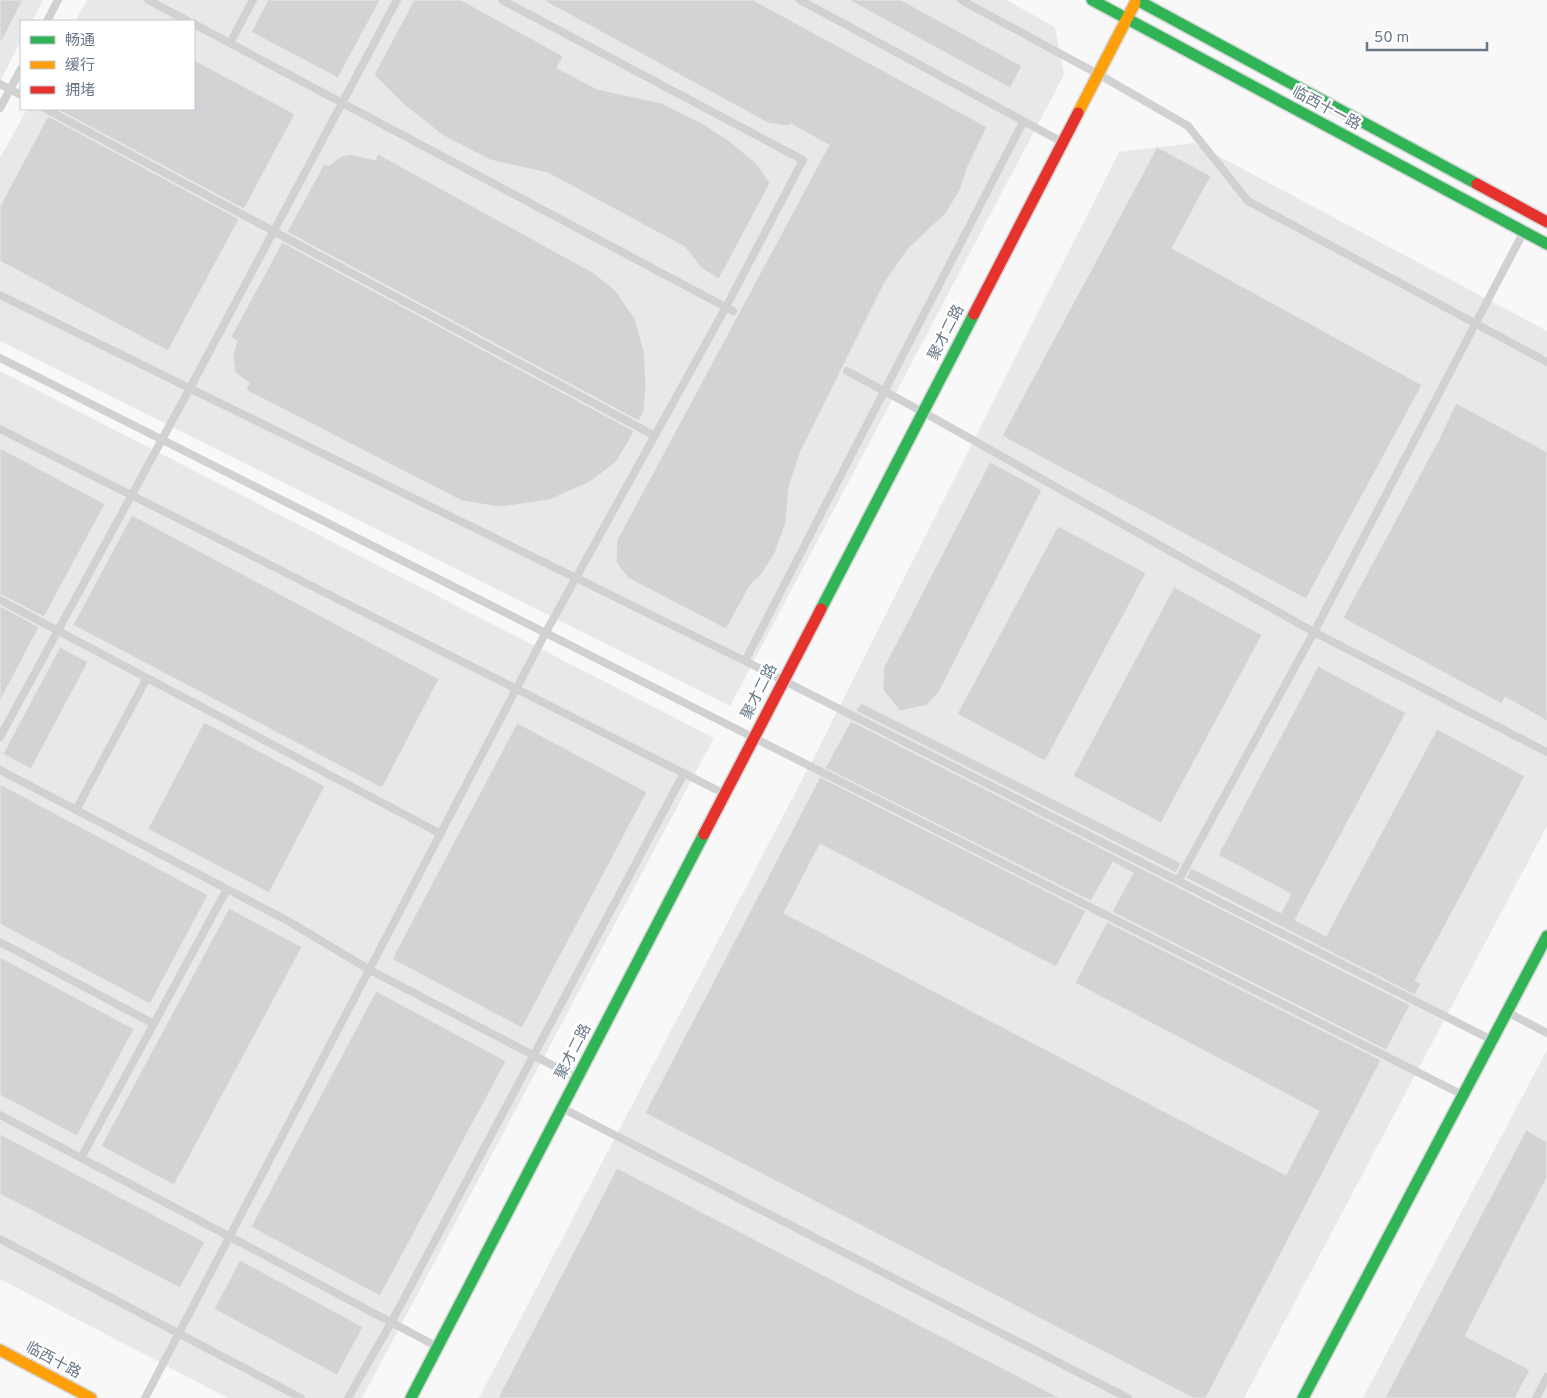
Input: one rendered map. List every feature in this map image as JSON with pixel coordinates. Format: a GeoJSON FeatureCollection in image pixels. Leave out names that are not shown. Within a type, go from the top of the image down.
{"type":"FeatureCollection","features":[{"type":"Feature","properties":{"kind":"street","name":"临西十一路"},"geometry":{"type":"LineString","coordinates":[[1092,0],[1547,244]]}},
{"type":"Feature","properties":{"kind":"street","name":"聚才二路"},"geometry":{"type":"LineString","coordinates":[[411,1398],[1137,0]]}},
{"type":"Feature","properties":{"kind":"street","name":"临西十一路"},"geometry":{"type":"LineString","coordinates":[[1137,0],[1547,222]]}},
{"type":"Feature","properties":{"kind":"street"},"geometry":{"type":"LineString","coordinates":[[1303,1398],[1547,936]]}},
{"type":"Feature","properties":{"kind":"street","name":"临西十路"},"geometry":{"type":"LineString","coordinates":[[0,1350],[91,1398]]}},
{"type":"Feature","properties":{"kind":"lane"},"geometry":{"type":"LineString","coordinates":[[48,20],[58,0]]}},
{"type":"Feature","properties":{"kind":"lane"},"geometry":{"type":"LineString","coordinates":[[148,0],[186,20]]}},
{"type":"Feature","properties":{"kind":"lane"},"geometry":{"type":"LineString","coordinates":[[230,43],[253,0]]}},
{"type":"Feature","properties":{"kind":"lane"},"geometry":{"type":"LineString","coordinates":[[0,737],[190,388],[397,0]]}},
{"type":"Feature","properties":{"kind":"lane"},"geometry":{"type":"LineString","coordinates":[[145,1398],[546,632],[655,436],[730,309],[803,160],[502,0]]}},
{"type":"Feature","properties":{"kind":"lane"},"geometry":{"type":"LineString","coordinates":[[800,0],[1062,143]]}},
{"type":"Feature","properties":{"kind":"lane"},"geometry":{"type":"LineString","coordinates":[[961,0],[1098,74],[1188,126],[1248,201],[1547,362]]}},
{"type":"Feature","properties":{"kind":"lane"},"geometry":{"type":"LineString","coordinates":[[195,25],[730,309]]}},
{"type":"Feature","properties":{"kind":"lane"},"geometry":{"type":"LineString","coordinates":[[0,108],[20,71]]}},
{"type":"Feature","properties":{"kind":"lane"},"geometry":{"type":"LineString","coordinates":[[0,84],[20,94]]}},
{"type":"Feature","properties":{"kind":"lane"},"geometry":{"type":"LineString","coordinates":[[48,110],[655,436]]}},
{"type":"Feature","properties":{"kind":"lane"},"geometry":{"type":"LineString","coordinates":[[745,661],[1023,122]]}},
{"type":"Feature","properties":{"kind":"lane"},"geometry":{"type":"LineString","coordinates":[[1178,881],[1314,632],[1524,232]]}},
{"type":"Feature","properties":{"kind":"lane"},"geometry":{"type":"LineString","coordinates":[[0,295],[745,661],[1492,1040]]}},
{"type":"Feature","properties":{"kind":"lane"},"geometry":{"type":"LineString","coordinates":[[0,358],[1463,1095]]}},
{"type":"Feature","properties":{"kind":"lane"},"geometry":{"type":"LineString","coordinates":[[847,371],[1314,632],[1547,752]]}},
{"type":"Feature","properties":{"kind":"lane"},"geometry":{"type":"LineString","coordinates":[[0,429],[725,794]]}},
{"type":"Feature","properties":{"kind":"lane"},"geometry":{"type":"LineString","coordinates":[[0,600],[441,834]]}},
{"type":"Feature","properties":{"kind":"lane"},"geometry":{"type":"LineString","coordinates":[[76,810],[147,678]]}},
{"type":"Feature","properties":{"kind":"lane"},"geometry":{"type":"LineString","coordinates":[[0,770],[288,920],[370,970],[577,1078]]}},
{"type":"Feature","properties":{"kind":"lane"},"geometry":{"type":"LineString","coordinates":[[348,1398],[392,1323],[684,773]]}},
{"type":"Feature","properties":{"kind":"lane"},"geometry":{"type":"LineString","coordinates":[[81,1158],[227,889]]}},
{"type":"Feature","properties":{"kind":"lane"},"geometry":{"type":"LineString","coordinates":[[0,942],[154,1024]]}},
{"type":"Feature","properties":{"kind":"lane"},"geometry":{"type":"LineString","coordinates":[[1507,1012],[1547,1033]]}},
{"type":"Feature","properties":{"kind":"lane"},"geometry":{"type":"LineString","coordinates":[[562,1108],[1128,1398]]}},
{"type":"Feature","properties":{"kind":"lane"},"geometry":{"type":"LineString","coordinates":[[0,1115],[438,1347]]}},
{"type":"Feature","properties":{"kind":"lane"},"geometry":{"type":"LineString","coordinates":[[0,1239],[301,1398]]}},
{"type":"Feature","properties":{"kind":"lane"},"geometry":{"type":"LineString","coordinates":[[1536,1398],[1547,1377]]}},
{"type":"Feature","properties":{"kind":"shaded area"},"geometry":{"type":"Polygon","coordinates":[[[0,0],[43,0],[33,20],[20,20],[20,43],[0,81],[0,0]]]}},
{"type":"Feature","properties":{"kind":"shaded area"},"geometry":{"type":"Polygon","coordinates":[[[87,0],[1006,0],[1055,27],[1064,75],[730,706],[0,341],[0,158],[26,110],[195,110],[195,20],[76,20],[87,0]]]}},
{"type":"Feature","properties":{"kind":"shaded area"},"geometry":{"type":"Polygon","coordinates":[[[1194,143],[1547,331],[1547,826],[1244,1398],[479,1398],[814,757],[1119,152],[1194,143]]]}},
{"type":"Feature","properties":{"kind":"shaded area"},"geometry":{"type":"Polygon","coordinates":[[[0,371],[714,738],[362,1398],[228,1398],[0,1279],[0,371]]]}},
{"type":"Feature","properties":{"kind":"shaded area"},"geometry":{"type":"Polygon","coordinates":[[[1547,1050],[1547,1398],[1363,1398],[1547,1050]]]}},
{"type":"Feature","properties":{"kind":"building"},"geometry":{"type":"Polygon","coordinates":[[[0,0],[23,0],[0,44],[0,0]]]}},
{"type":"Feature","properties":{"kind":"building"},"geometry":{"type":"Polygon","coordinates":[[[268,0],[380,0],[338,78],[251,32],[268,0]]]}},
{"type":"Feature","properties":{"kind":"building"},"geometry":{"type":"Polygon","coordinates":[[[414,0],[461,0],[563,56],[557,68],[597,89],[661,103],[700,122],[728,140],[756,163],[770,183],[719,279],[701,268],[685,247],[548,173],[490,160],[444,136],[403,104],[374,75],[414,0]]]}},
{"type":"Feature","properties":{"kind":"building"},"geometry":{"type":"Polygon","coordinates":[[[543,0],[753,0],[987,127],[968,166],[960,190],[946,213],[908,249],[885,282],[800,453],[789,487],[786,522],[775,553],[761,575],[751,584],[726,629],[628,578],[616,562],[617,540],[829,145],[791,124],[788,126],[768,123],[543,0]]]}},
{"type":"Feature","properties":{"kind":"building"},"geometry":{"type":"Polygon","coordinates":[[[849,0],[901,0],[1022,66],[1010,88],[849,0]]]}},
{"type":"Feature","properties":{"kind":"building"},"geometry":{"type":"Polygon","coordinates":[[[195,61],[295,114],[244,209],[59,110],[195,110],[195,61]]]}},
{"type":"Feature","properties":{"kind":"building"},"geometry":{"type":"Polygon","coordinates":[[[48,116],[239,219],[168,351],[0,261],[0,206],[48,116]]]}},
{"type":"Feature","properties":{"kind":"building"},"geometry":{"type":"Polygon","coordinates":[[[1157,147],[1211,176],[1172,248],[1422,385],[1306,599],[1002,436],[1157,147]]]}},
{"type":"Feature","properties":{"kind":"building"},"geometry":{"type":"Polygon","coordinates":[[[350,154],[375,160],[378,154],[594,273],[616,291],[635,319],[644,351],[646,386],[644,411],[639,421],[287,232],[324,164],[328,166],[342,156],[350,154]]]}},
{"type":"Feature","properties":{"kind":"building"},"geometry":{"type":"Polygon","coordinates":[[[282,242],[634,431],[616,462],[590,482],[549,500],[501,507],[462,501],[246,390],[249,383],[235,372],[233,354],[237,341],[231,337],[282,242]]]}},
{"type":"Feature","properties":{"kind":"building"},"geometry":{"type":"Polygon","coordinates":[[[1456,403],[1547,452],[1547,721],[1505,697],[1502,704],[1343,618],[1439,439],[1456,403]]]}},
{"type":"Feature","properties":{"kind":"building"},"geometry":{"type":"Polygon","coordinates":[[[0,448],[105,504],[44,617],[0,594],[0,448]]]}},
{"type":"Feature","properties":{"kind":"building"},"geometry":{"type":"Polygon","coordinates":[[[990,462],[1042,490],[939,692],[927,705],[900,711],[883,690],[884,667],[990,462]]]}},
{"type":"Feature","properties":{"kind":"building"},"geometry":{"type":"Polygon","coordinates":[[[132,515],[439,679],[382,788],[73,625],[132,515]]]}},
{"type":"Feature","properties":{"kind":"building"},"geometry":{"type":"Polygon","coordinates":[[[1058,526],[1146,573],[1045,761],[957,714],[1058,526]]]}},
{"type":"Feature","properties":{"kind":"building"},"geometry":{"type":"Polygon","coordinates":[[[1174,587],[1262,635],[1161,823],[1073,776],[1174,587]]]}},
{"type":"Feature","properties":{"kind":"building"},"geometry":{"type":"Polygon","coordinates":[[[0,606],[39,627],[0,701],[0,606]]]}},
{"type":"Feature","properties":{"kind":"building"},"geometry":{"type":"Polygon","coordinates":[[[60,647],[88,662],[31,769],[3,754],[60,647]]]}},
{"type":"Feature","properties":{"kind":"building"},"geometry":{"type":"Polygon","coordinates":[[[1318,666],[1406,713],[1295,920],[1326,936],[1437,729],[1525,776],[1415,981],[1421,983],[1415,995],[1186,878],[1191,868],[1281,913],[1291,894],[1218,855],[1318,666]]]}},
{"type":"Feature","properties":{"kind":"building"},"geometry":{"type":"Polygon","coordinates":[[[861,703],[1181,863],[1176,873],[856,711],[861,703]]]}},
{"type":"Feature","properties":{"kind":"building"},"geometry":{"type":"Polygon","coordinates":[[[851,721],[1410,1005],[1386,1050],[1112,912],[1133,873],[1113,862],[1091,901],[825,768],[851,721]]]}},
{"type":"Feature","properties":{"kind":"building"},"geometry":{"type":"Polygon","coordinates":[[[204,722],[325,786],[269,893],[148,829],[204,722]]]}},
{"type":"Feature","properties":{"kind":"building"},"geometry":{"type":"Polygon","coordinates":[[[517,723],[647,792],[522,1028],[392,959],[517,723]]]}},
{"type":"Feature","properties":{"kind":"building"},"geometry":{"type":"Polygon","coordinates":[[[820,777],[1086,911],[1056,967],[820,844],[784,913],[1286,1175],[1319,1111],[1075,983],[1107,922],[1381,1060],[1206,1398],[1193,1398],[645,1113],[820,777]]]}},
{"type":"Feature","properties":{"kind":"building"},"geometry":{"type":"Polygon","coordinates":[[[0,784],[208,895],[150,1004],[0,924],[0,784]]]}},
{"type":"Feature","properties":{"kind":"building"},"geometry":{"type":"Polygon","coordinates":[[[229,908],[302,947],[174,1185],[101,1146],[229,908]]]}},
{"type":"Feature","properties":{"kind":"building"},"geometry":{"type":"Polygon","coordinates":[[[0,957],[134,1029],[77,1136],[0,1095],[0,957]]]}},
{"type":"Feature","properties":{"kind":"building"},"geometry":{"type":"Polygon","coordinates":[[[376,991],[506,1061],[380,1296],[251,1227],[376,991]]]}},
{"type":"Feature","properties":{"kind":"building"},"geometry":{"type":"Polygon","coordinates":[[[1526,1130],[1547,1142],[1547,1177],[1465,1336],[1530,1370],[1515,1398],[1385,1398],[1526,1130]]]}},
{"type":"Feature","properties":{"kind":"building"},"geometry":{"type":"Polygon","coordinates":[[[0,1134],[205,1242],[180,1288],[0,1194],[0,1134]]]}},
{"type":"Feature","properties":{"kind":"building"},"geometry":{"type":"Polygon","coordinates":[[[617,1168],[1060,1398],[498,1398],[617,1168]]]}},
{"type":"Feature","properties":{"kind":"building"},"geometry":{"type":"Polygon","coordinates":[[[240,1260],[363,1327],[337,1375],[214,1309],[240,1260]]]}},
{"type":"Feature","properties":{"kind":"traffic: fast"},"geometry":{"type":"LineString","coordinates":[[1092,0],[1547,244]]}},
{"type":"Feature","properties":{"kind":"traffic: fast"},"geometry":{"type":"LineString","coordinates":[[1137,0],[1477,184]]}},
{"type":"Feature","properties":{"kind":"traffic: fast"},"geometry":{"type":"LineString","coordinates":[[821,609],[974,314]]}},
{"type":"Feature","properties":{"kind":"traffic: fast"},"geometry":{"type":"LineString","coordinates":[[411,1398],[704,834]]}},
{"type":"Feature","properties":{"kind":"traffic: fast"},"geometry":{"type":"LineString","coordinates":[[1303,1398],[1547,936]]}},
{"type":"Feature","properties":{"kind":"traffic: slow"},"geometry":{"type":"LineString","coordinates":[[1078,113],[1135,3]]}},
{"type":"Feature","properties":{"kind":"traffic: slow"},"geometry":{"type":"LineString","coordinates":[[0,1350],[91,1398]]}},
{"type":"Feature","properties":{"kind":"traffic: jam"},"geometry":{"type":"LineString","coordinates":[[974,314],[1078,113]]}},
{"type":"Feature","properties":{"kind":"traffic: jam"},"geometry":{"type":"LineString","coordinates":[[1477,184],[1547,222]]}},
{"type":"Feature","properties":{"kind":"traffic: jam"},"geometry":{"type":"LineString","coordinates":[[704,834],[821,609]]}}]}
